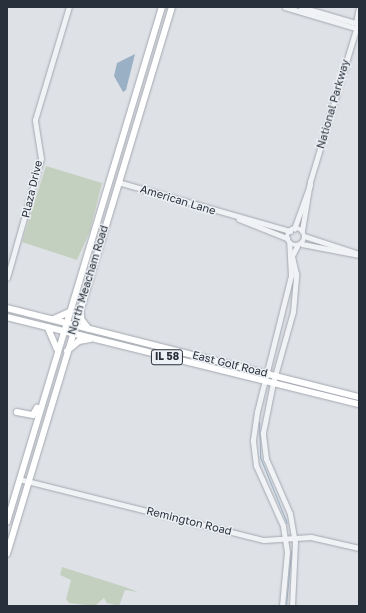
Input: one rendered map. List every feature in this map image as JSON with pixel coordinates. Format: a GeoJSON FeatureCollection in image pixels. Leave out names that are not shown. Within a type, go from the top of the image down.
{"type":"FeatureCollection","features":[{"type":"Feature","properties":{"kind":"main road","name":"North Meacham Road"},"geometry":{"type":"LineString","coordinates":[[7,522],[162,7]]}},
{"type":"Feature","properties":{"kind":"main road","name":"North Meacham Road"},"geometry":{"type":"LineString","coordinates":[[7,554],[74,326],[172,7]]}},
{"type":"Feature","properties":{"kind":"main road"},"geometry":{"type":"LineString","coordinates":[[81,304],[82,320],[89,329]]}},
{"type":"Feature","properties":{"kind":"main road","name":"East Golf Road"},"geometry":{"type":"LineString","coordinates":[[7,308],[359,397]]}},
{"type":"Feature","properties":{"kind":"main road"},"geometry":{"type":"LineString","coordinates":[[52,320],[70,312]]}},
{"type":"Feature","properties":{"kind":"main road","name":"East Golf Road"},"geometry":{"type":"LineString","coordinates":[[7,317],[359,404]]}},
{"type":"Feature","properties":{"kind":"main road"},"geometry":{"type":"LineString","coordinates":[[48,327],[56,339],[57,352]]}},
{"type":"Feature","properties":{"kind":"main road"},"geometry":{"type":"LineString","coordinates":[[67,351],[79,341],[100,340]]}},
{"type":"Feature","properties":{"kind":"main road"},"geometry":{"type":"LineString","coordinates":[[35,428],[30,418],[17,412],[34,414],[49,380]]}},
{"type":"Feature","properties":{"kind":"street","name":"Plaza Drive"},"geometry":{"type":"LineString","coordinates":[[7,278],[41,160],[35,120],[69,7]]}},
{"type":"Feature","properties":{"kind":"street"},"geometry":{"type":"LineString","coordinates":[[285,7],[358,25]]}},
{"type":"Feature","properties":{"kind":"street"},"geometry":{"type":"LineString","coordinates":[[301,7],[358,25]]}},
{"type":"Feature","properties":{"kind":"street","name":"National Parkway"},"geometry":{"type":"LineString","coordinates":[[292,230],[310,185],[358,25],[359,7]]}},
{"type":"Feature","properties":{"kind":"street","name":"American Lane"},"geometry":{"type":"LineString","coordinates":[[118,182],[237,218],[292,230]]}},
{"type":"Feature","properties":{"kind":"street","name":"National Parkway"},"geometry":{"type":"LineString","coordinates":[[302,231],[310,185]]}},
{"type":"Feature","properties":{"kind":"street","name":"American Lane"},"geometry":{"type":"LineString","coordinates":[[237,218],[287,238]]}},
{"type":"Feature","properties":{"kind":"street"},"geometry":{"type":"LineString","coordinates":[[282,606],[285,540],[283,526],[256,462],[255,421],[291,276],[289,243],[287,238],[292,230],[302,231],[304,236],[302,244]]}},
{"type":"Feature","properties":{"kind":"street"},"geometry":{"type":"LineString","coordinates":[[304,236],[359,254]]}},
{"type":"Feature","properties":{"kind":"street"},"geometry":{"type":"LineString","coordinates":[[289,243],[297,246]]}},
{"type":"Feature","properties":{"kind":"street"},"geometry":{"type":"LineString","coordinates":[[292,606],[296,560],[290,514],[264,448],[265,414],[274,376],[293,312],[296,274],[292,256],[297,246],[302,244],[359,254]]}},
{"type":"Feature","properties":{"kind":"street","name":"Remington Road"},"geometry":{"type":"LineString","coordinates":[[19,479],[264,540],[285,540],[294,537],[311,537],[359,548]]}},
{"type":"Feature","properties":{"kind":"green space"},"geometry":{"type":"Polygon","coordinates":[[[46,166],[102,183],[90,231],[77,260],[22,242],[46,166]]]}},
{"type":"Feature","properties":{"kind":"green space"},"geometry":{"type":"Polygon","coordinates":[[[62,567],[138,592],[125,590],[119,606],[107,603],[104,598],[95,606],[69,603],[66,599],[71,580],[60,575],[62,567]]]}},
{"type":"Feature","properties":{"kind":"water"},"geometry":{"type":"Polygon","coordinates":[[[135,54],[126,90],[123,92],[114,76],[117,63],[135,54]]]}},
{"type":"Feature","properties":{"kind":"waterway"},"geometry":{"type":"LineString","coordinates":[[259,422],[260,457],[287,523]]}},
{"type":"Feature","properties":{"kind":"waterway"},"geometry":{"type":"LineString","coordinates":[[286,606],[291,551]]}}]}
